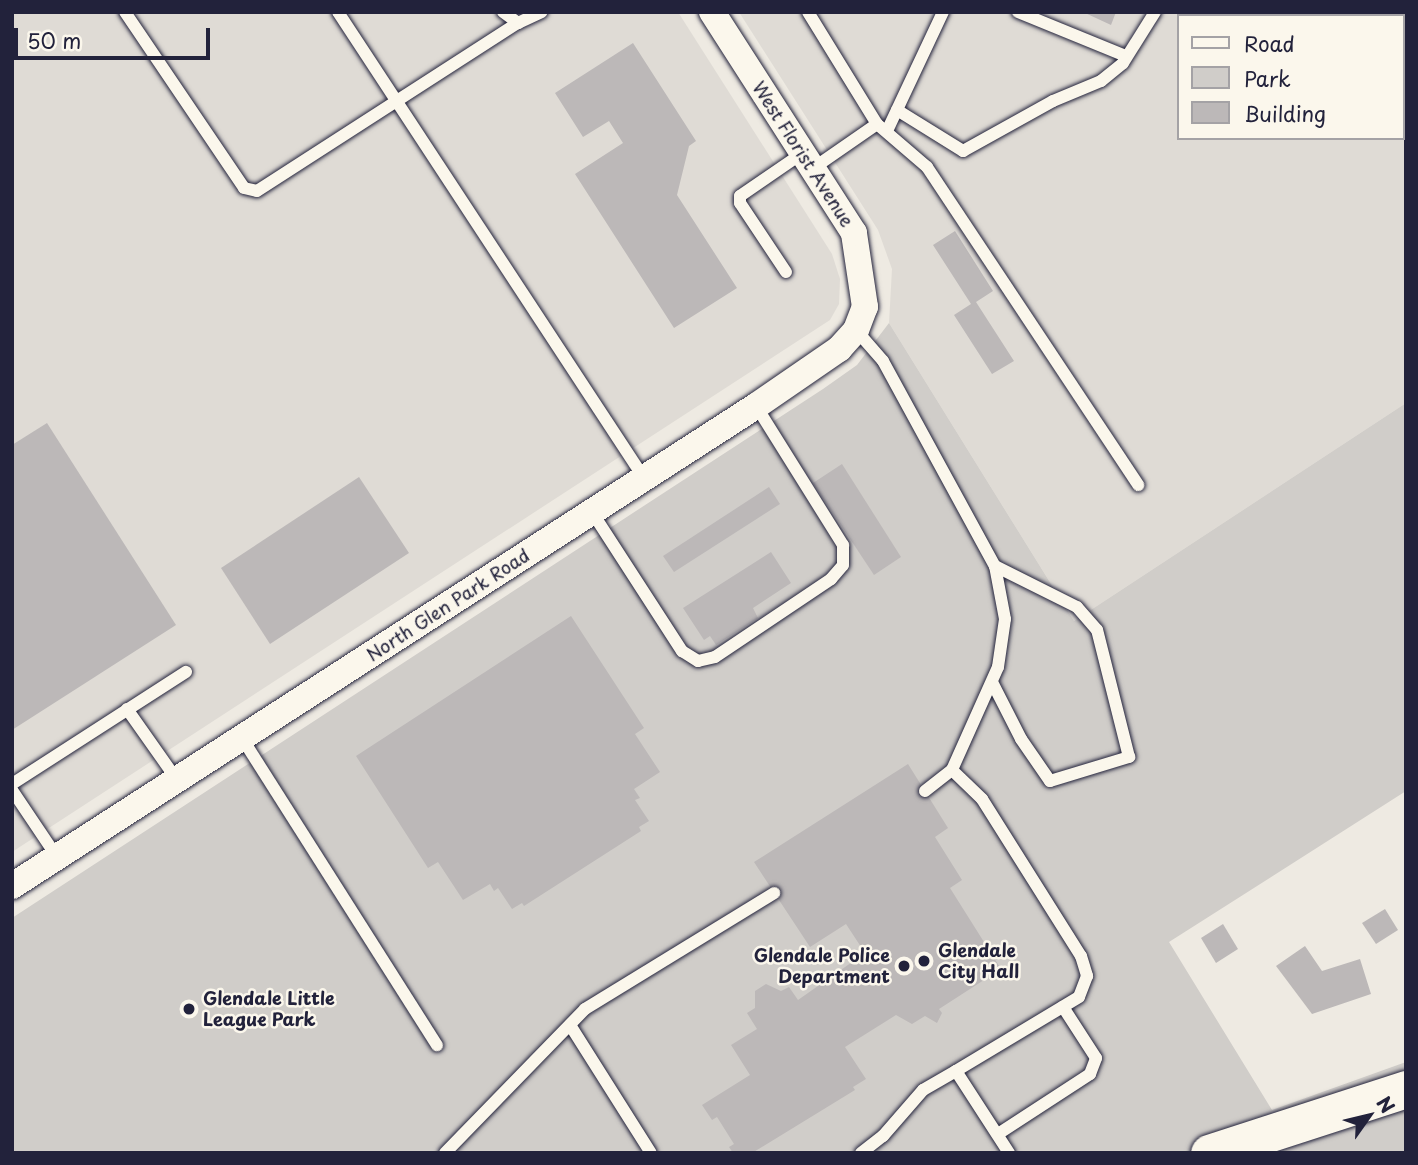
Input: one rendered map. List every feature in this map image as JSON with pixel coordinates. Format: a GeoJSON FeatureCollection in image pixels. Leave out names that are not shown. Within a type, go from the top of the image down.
{"type":"FeatureCollection","features":[{"type":"Feature","properties":{"kind":"street","name":"West Florist Avenue"},"geometry":{"type":"LineString","coordinates":[[712,12],[854,233],[861,318]]}},
{"type":"Feature","properties":{"kind":"street","name":"North Glen Park Road"},"geometry":{"type":"LineString","coordinates":[[12,886],[757,406],[839,349],[861,318]]}},
{"type":"Feature","properties":{"kind":"street"},"geometry":{"type":"LineString","coordinates":[[1209,1153],[1406,1089]]}},
{"type":"Feature","properties":{"kind":"lane"},"geometry":{"type":"LineString","coordinates":[[125,12],[244,188],[257,191],[274,184],[518,23],[542,12]]}},
{"type":"Feature","properties":{"kind":"lane"},"geometry":{"type":"LineString","coordinates":[[338,12],[644,478]]}},
{"type":"Feature","properties":{"kind":"lane"},"geometry":{"type":"LineString","coordinates":[[503,12],[518,23]]}},
{"type":"Feature","properties":{"kind":"lane"},"geometry":{"type":"LineString","coordinates":[[808,12],[882,127],[927,167],[1138,485]]}},
{"type":"Feature","properties":{"kind":"lane"},"geometry":{"type":"LineString","coordinates":[[786,272],[740,203],[740,196],[807,161],[882,127],[897,110],[943,12]]}},
{"type":"Feature","properties":{"kind":"lane"},"geometry":{"type":"LineString","coordinates":[[1018,12],[1126,56]]}},
{"type":"Feature","properties":{"kind":"lane"},"geometry":{"type":"LineString","coordinates":[[897,110],[963,151],[1053,101],[1101,81],[1126,56],[1154,12]]}},
{"type":"Feature","properties":{"kind":"lane"},"geometry":{"type":"LineString","coordinates":[[861,318],[995,566],[1005,620],[992,682],[952,770],[925,791]]}},
{"type":"Feature","properties":{"kind":"lane"},"geometry":{"type":"LineString","coordinates":[[592,512],[682,651],[698,661],[715,657],[831,579],[843,565],[843,545],[757,406]]}},
{"type":"Feature","properties":{"kind":"lane"},"geometry":{"type":"LineString","coordinates":[[992,682],[1021,739],[1050,781],[1129,757],[1097,631],[1077,607],[995,566]]}},
{"type":"Feature","properties":{"kind":"lane"},"geometry":{"type":"LineString","coordinates":[[12,784],[186,672]]}},
{"type":"Feature","properties":{"kind":"lane"},"geometry":{"type":"LineString","coordinates":[[127,709],[177,780]]}},
{"type":"Feature","properties":{"kind":"lane"},"geometry":{"type":"LineString","coordinates":[[242,738],[437,1045]]}},
{"type":"Feature","properties":{"kind":"lane"},"geometry":{"type":"LineString","coordinates":[[861,1153],[883,1136],[923,1090],[1079,997],[1087,976],[1082,956],[982,799],[952,770]]}},
{"type":"Feature","properties":{"kind":"lane"},"geometry":{"type":"LineString","coordinates":[[12,790],[57,857]]}},
{"type":"Feature","properties":{"kind":"lane"},"geometry":{"type":"LineString","coordinates":[[444,1153],[585,1009],[774,892]]}},
{"type":"Feature","properties":{"kind":"lane"},"geometry":{"type":"LineString","coordinates":[[998,1134],[1090,1074],[1096,1058],[1063,1007]]}},
{"type":"Feature","properties":{"kind":"lane"},"geometry":{"type":"LineString","coordinates":[[570,1025],[651,1153]]}},
{"type":"Feature","properties":{"kind":"lane"},"geometry":{"type":"LineString","coordinates":[[956,1071],[1009,1153]]}},
{"type":"Feature","properties":{"kind":"shaded area"},"geometry":{"type":"Polygon","coordinates":[[[12,12],[678,12],[832,254],[840,279],[839,304],[830,320],[12,852],[12,12]]]}},
{"type":"Feature","properties":{"kind":"shaded area"},"geometry":{"type":"Polygon","coordinates":[[[739,12],[1406,12],[1406,403],[1074,621],[889,323],[892,269],[878,230],[739,12]]]}},
{"type":"Feature","properties":{"kind":"green space"},"geometry":{"type":"Polygon","coordinates":[[[889,323],[1074,621],[1406,403],[1406,791],[1169,942],[1272,1110],[1406,1062],[1406,1153],[12,1153],[12,918],[823,389],[857,365],[889,323]]]}},
{"type":"Feature","properties":{"kind":"building"},"geometry":{"type":"Polygon","coordinates":[[[1083,12],[1116,12],[1111,25],[1083,12]]]}},
{"type":"Feature","properties":{"kind":"building"},"geometry":{"type":"Polygon","coordinates":[[[633,43],[696,141],[689,146],[677,195],[737,288],[674,328],[575,174],[623,143],[609,121],[583,137],[555,93],[633,43]]]}},
{"type":"Feature","properties":{"kind":"building"},"geometry":{"type":"Polygon","coordinates":[[[955,231],[993,291],[976,302],[1014,361],[992,374],[954,315],[971,304],[933,245],[955,231]]]}},
{"type":"Feature","properties":{"kind":"building"},"geometry":{"type":"Polygon","coordinates":[[[47,423],[176,625],[12,730],[12,445],[47,423]]]}},
{"type":"Feature","properties":{"kind":"building"},"geometry":{"type":"Polygon","coordinates":[[[842,464],[901,557],[874,575],[813,483],[842,464]]]}},
{"type":"Feature","properties":{"kind":"building"},"geometry":{"type":"Polygon","coordinates":[[[359,477],[409,553],[270,644],[221,568],[359,477]]]}},
{"type":"Feature","properties":{"kind":"building"},"geometry":{"type":"Polygon","coordinates":[[[769,487],[780,504],[674,572],[663,556],[769,487]]]}},
{"type":"Feature","properties":{"kind":"building"},"geometry":{"type":"Polygon","coordinates":[[[771,552],[791,583],[753,608],[758,618],[716,645],[710,636],[704,640],[683,608],[771,552]]]}},
{"type":"Feature","properties":{"kind":"building"},"geometry":{"type":"Polygon","coordinates":[[[571,616],[644,728],[635,734],[660,772],[634,789],[640,798],[635,800],[649,821],[639,827],[641,831],[524,906],[522,903],[512,909],[498,888],[494,891],[490,884],[463,900],[438,862],[428,868],[356,756],[571,616]]]}},
{"type":"Feature","properties":{"kind":"building","name":"Glendale City Hall"},"geometry":{"type":"Polygon","coordinates":[[[908,764],[948,828],[935,837],[962,880],[950,888],[1001,969],[939,1009],[942,1013],[937,1023],[925,1016],[912,1024],[896,1015],[845,1047],[866,1079],[853,1087],[855,1090],[752,1153],[733,1153],[729,1147],[734,1144],[717,1117],[712,1120],[702,1105],[750,1075],[731,1045],[757,1029],[747,1013],[755,1008],[755,991],[766,984],[781,991],[789,987],[798,1000],[865,953],[846,924],[810,947],[754,862],[908,764]]]}},
{"type":"Feature","properties":{"kind":"building"},"geometry":{"type":"Polygon","coordinates":[[[1385,909],[1398,930],[1376,944],[1362,923],[1385,909]]]}},
{"type":"Feature","properties":{"kind":"building"},"geometry":{"type":"Polygon","coordinates":[[[1223,924],[1238,949],[1216,963],[1201,938],[1223,924]]]}},
{"type":"Feature","properties":{"kind":"building"},"geometry":{"type":"Polygon","coordinates":[[[1305,946],[1322,971],[1360,959],[1371,994],[1312,1014],[1276,966],[1305,946]]]}},
{"type":"Feature","properties":{"kind":"place","name":"Glendale City Hall"},"geometry":{"type":"Point","coordinates":[924,961]}},
{"type":"Feature","properties":{"kind":"place","name":"Glendale Police Department"},"geometry":{"type":"Point","coordinates":[904,966]}},
{"type":"Feature","properties":{"kind":"place","name":"Glendale Little League Park"},"geometry":{"type":"Point","coordinates":[189,1009]}}]}
